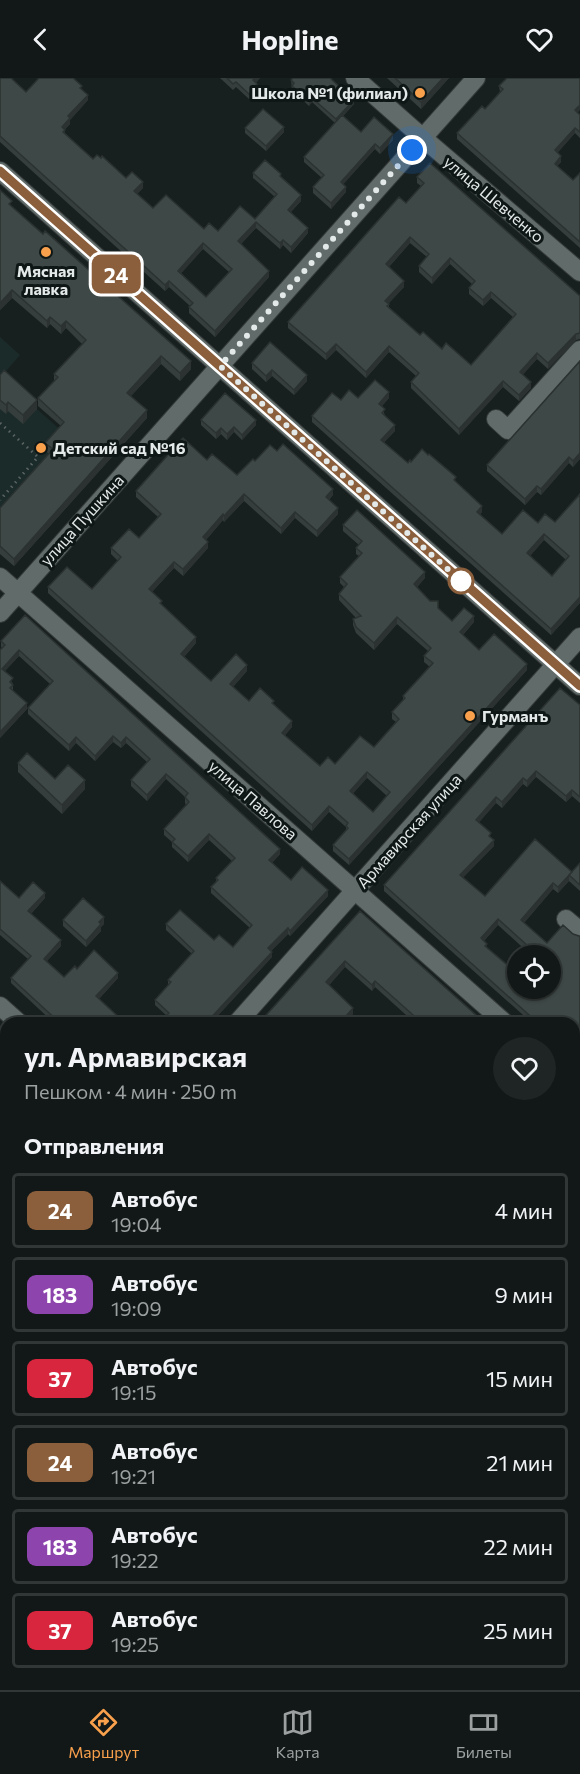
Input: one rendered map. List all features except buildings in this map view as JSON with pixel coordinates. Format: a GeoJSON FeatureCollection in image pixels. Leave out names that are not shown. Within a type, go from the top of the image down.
{"type":"FeatureCollection","features":[{"type":"Feature","properties":{"kind":"street","name":"улица Шевченко"},"geometry":{"type":"LineString","coordinates":[[355,78],[580,272]]}},
{"type":"Feature","properties":{"kind":"street","name":"улица Пушкина"},"geometry":{"type":"LineString","coordinates":[[0,613],[476,78]]}},
{"type":"Feature","properties":{"kind":"street"},"geometry":{"type":"LineString","coordinates":[[0,171],[580,686]]}},
{"type":"Feature","properties":{"kind":"street"},"geometry":{"type":"LineString","coordinates":[[496,419],[508,430],[580,350]]}},
{"type":"Feature","properties":{"kind":"street","name":"улица Павлова"},"geometry":{"type":"LineString","coordinates":[[0,577],[498,1017]]}},
{"type":"Feature","properties":{"kind":"street","name":"Армавирская улица"},"geometry":{"type":"LineString","coordinates":[[242,1017],[580,637]]}},
{"type":"Feature","properties":{"kind":"street"},"geometry":{"type":"LineString","coordinates":[[566,919],[580,932]]}},
{"type":"Feature","properties":{"kind":"street"},"geometry":{"type":"LineString","coordinates":[[0,1006],[12,1017]]}},
{"type":"Feature","properties":{"kind":"path"},"geometry":{"type":"LineString","coordinates":[[0,423],[38,457],[0,500]]}},
{"type":"Feature","properties":{"kind":"shaded area","name":"Детский сад №16"},"geometry":{"type":"Polygon","coordinates":[[[0,337],[20,355],[1,377],[102,467],[14,566],[0,554],[0,337]]]}},
{"type":"Feature","properties":{"kind":"bus line","name":"24"},"geometry":{"type":"LineString","coordinates":[[0,171],[580,686]]}},
{"type":"Feature","properties":{"kind":"place","name":"Школа №1 (филиал)"},"geometry":{"type":"Point","coordinates":[420,93]}},
{"type":"Feature","properties":{"kind":"place","name":"Мясная лавка"},"geometry":{"type":"Point","coordinates":[46,252]}},
{"type":"Feature","properties":{"kind":"place","name":"Детский сад №16"},"geometry":{"type":"Point","coordinates":[41,448]}},
{"type":"Feature","properties":{"kind":"place","name":"Гурманъ"},"geometry":{"type":"Point","coordinates":[470,716]}},
{"type":"Feature","properties":{"kind":"route"},"geometry":{"type":"LineString","coordinates":[[412,150],[220,366],[461,581]]}}]}
